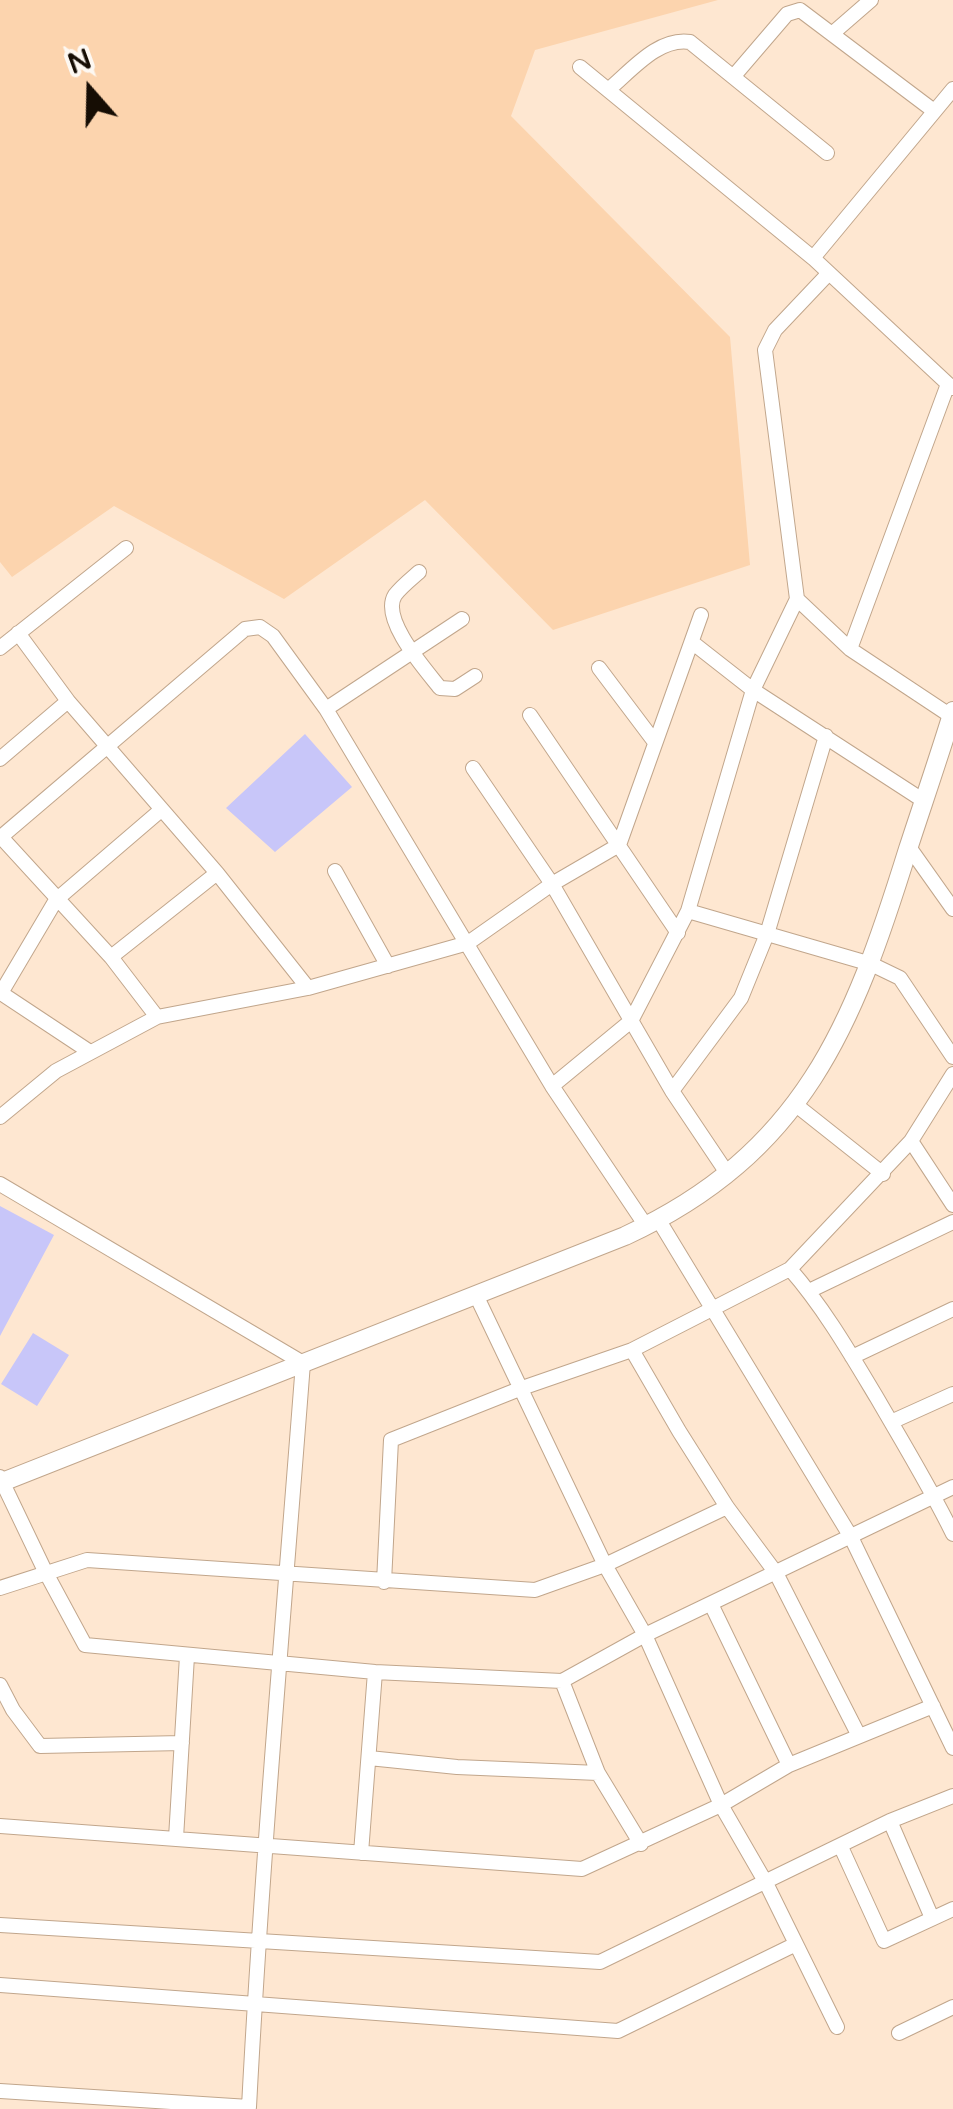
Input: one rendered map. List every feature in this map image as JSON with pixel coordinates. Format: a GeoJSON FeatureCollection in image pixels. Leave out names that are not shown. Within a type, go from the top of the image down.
{"type":"FeatureCollection","features":[{"type":"Feature","properties":{"kind":"street"},"geometry":{"type":"LineString","coordinates":[[834,34],[871,0]]}},
{"type":"Feature","properties":{"kind":"street"},"geometry":{"type":"LineString","coordinates":[[733,77],[792,11],[800,10],[934,111]]}},
{"type":"Feature","properties":{"kind":"street"},"geometry":{"type":"LineString","coordinates":[[608,90],[660,46],[677,40],[690,42],[827,153]]}},
{"type":"Feature","properties":{"kind":"street"},"geometry":{"type":"LineString","coordinates":[[580,67],[813,258],[950,386],[850,649]]}},
{"type":"Feature","properties":{"kind":"street"},"geometry":{"type":"LineString","coordinates":[[813,258],[953,89]]}},
{"type":"Feature","properties":{"kind":"street"},"geometry":{"type":"LineString","coordinates":[[552,1086],[630,1022],[678,933],[688,911],[753,690],[797,600],[765,350],[775,330],[829,274]]}},
{"type":"Feature","properties":{"kind":"street"},"geometry":{"type":"LineString","coordinates":[[0,648],[126,548]]}},
{"type":"Feature","properties":{"kind":"street"},"geometry":{"type":"LineString","coordinates":[[418,572],[394,597],[391,614],[412,652],[440,688],[455,689],[475,676]]}},
{"type":"Feature","properties":{"kind":"street"},"geometry":{"type":"LineString","coordinates":[[797,600],[850,649],[952,713],[871,964],[850,1013],[796,1104],[764,1141],[726,1173],[652,1222],[1,1481],[85,1645],[374,1672],[562,1681],[645,1635],[953,1488]]}},
{"type":"Feature","properties":{"kind":"street"},"geometry":{"type":"LineString","coordinates":[[0,1117],[56,1071],[157,1017],[308,988],[468,943],[552,884],[619,845],[700,616]]}},
{"type":"Feature","properties":{"kind":"street"},"geometry":{"type":"LineString","coordinates":[[326,709],[462,619]]}},
{"type":"Feature","properties":{"kind":"street"},"geometry":{"type":"LineString","coordinates":[[157,1017],[111,957],[0,837],[244,629],[260,627],[273,636],[326,709],[552,1086],[713,1310],[851,1536],[953,1748]]}},
{"type":"Feature","properties":{"kind":"street"},"geometry":{"type":"LineString","coordinates":[[18,634],[68,701],[217,873],[308,988]]}},
{"type":"Feature","properties":{"kind":"street"},"geometry":{"type":"LineString","coordinates":[[693,642],[753,690],[924,801]]}},
{"type":"Feature","properties":{"kind":"street"},"geometry":{"type":"LineString","coordinates":[[599,668],[654,741]]}},
{"type":"Feature","properties":{"kind":"street"},"geometry":{"type":"LineString","coordinates":[[0,760],[68,701]]}},
{"type":"Feature","properties":{"kind":"street"},"geometry":{"type":"LineString","coordinates":[[530,715],[678,933]]}},
{"type":"Feature","properties":{"kind":"street"},"geometry":{"type":"LineString","coordinates":[[672,1091],[741,998],[767,934],[826,736]]}},
{"type":"Feature","properties":{"kind":"street"},"geometry":{"type":"LineString","coordinates":[[473,768],[552,884],[630,1022],[726,1173]]}},
{"type":"Feature","properties":{"kind":"street"},"geometry":{"type":"LineString","coordinates":[[90,1052],[0,994],[56,900],[161,810]]}},
{"type":"Feature","properties":{"kind":"street"},"geometry":{"type":"LineString","coordinates":[[909,847],[953,909]]}},
{"type":"Feature","properties":{"kind":"street"},"geometry":{"type":"LineString","coordinates":[[335,870],[388,966]]}},
{"type":"Feature","properties":{"kind":"street"},"geometry":{"type":"LineString","coordinates":[[111,957],[217,873]]}},
{"type":"Feature","properties":{"kind":"street"},"geometry":{"type":"LineString","coordinates":[[688,911],[871,964],[900,978],[953,1058]]}},
{"type":"Feature","properties":{"kind":"street"},"geometry":{"type":"LineString","coordinates":[[384,1582],[391,1440],[632,1350],[790,1268],[912,1141],[953,1074]]}},
{"type":"Feature","properties":{"kind":"street"},"geometry":{"type":"LineString","coordinates":[[796,1104],[883,1174]]}},
{"type":"Feature","properties":{"kind":"street"},"geometry":{"type":"LineString","coordinates":[[912,1141],[953,1205]]}},
{"type":"Feature","properties":{"kind":"street"},"geometry":{"type":"LineString","coordinates":[[0,1184],[303,1364]]}},
{"type":"Feature","properties":{"kind":"street"},"geometry":{"type":"LineString","coordinates":[[809,1291],[953,1222]]}},
{"type":"Feature","properties":{"kind":"street"},"geometry":{"type":"LineString","coordinates":[[790,1268],[852,1357],[953,1534]]}},
{"type":"Feature","properties":{"kind":"street"},"geometry":{"type":"LineString","coordinates":[[476,1294],[605,1565],[645,1635],[721,1805],[766,1882],[837,2027]]}},
{"type":"Feature","properties":{"kind":"street"},"geometry":{"type":"LineString","coordinates":[[852,1357],[953,1309]]}},
{"type":"Feature","properties":{"kind":"street"},"geometry":{"type":"LineString","coordinates":[[632,1350],[728,1507],[776,1573],[858,1734]]}},
{"type":"Feature","properties":{"kind":"street"},"geometry":{"type":"LineString","coordinates":[[0,2091],[249,2107],[264,1847],[282,1664],[303,1364]]}},
{"type":"Feature","properties":{"kind":"street"},"geometry":{"type":"LineString","coordinates":[[890,1422],[953,1394]]}},
{"type":"Feature","properties":{"kind":"street"},"geometry":{"type":"LineString","coordinates":[[0,1588],[86,1560],[535,1590],[605,1565],[728,1507]]}},
{"type":"Feature","properties":{"kind":"street"},"geometry":{"type":"LineString","coordinates":[[711,1604],[788,1765]]}},
{"type":"Feature","properties":{"kind":"street"},"geometry":{"type":"LineString","coordinates":[[176,1838],[187,1656]]}},
{"type":"Feature","properties":{"kind":"street"},"geometry":{"type":"LineString","coordinates":[[361,1853],[374,1672]]}},
{"type":"Feature","properties":{"kind":"street"},"geometry":{"type":"LineString","coordinates":[[562,1681],[598,1773],[641,1844]]}},
{"type":"Feature","properties":{"kind":"street"},"geometry":{"type":"LineString","coordinates":[[0,1685],[6,1713],[40,1746],[182,1744]]}},
{"type":"Feature","properties":{"kind":"street"},"geometry":{"type":"LineString","coordinates":[[0,1826],[582,1869],[721,1805],[788,1765],[932,1706]]}},
{"type":"Feature","properties":{"kind":"street"},"geometry":{"type":"LineString","coordinates":[[369,1758],[457,1767],[598,1773]]}},
{"type":"Feature","properties":{"kind":"street"},"geometry":{"type":"LineString","coordinates":[[0,1925],[600,1962],[890,1821],[953,1796]]}},
{"type":"Feature","properties":{"kind":"street"},"geometry":{"type":"LineString","coordinates":[[890,1821],[932,1918]]}},
{"type":"Feature","properties":{"kind":"street"},"geometry":{"type":"LineString","coordinates":[[841,1847],[884,1940],[953,1909]]}},
{"type":"Feature","properties":{"kind":"street"},"geometry":{"type":"LineString","coordinates":[[0,1985],[618,2031],[794,1945]]}},
{"type":"Feature","properties":{"kind":"street"},"geometry":{"type":"LineString","coordinates":[[898,2033],[953,2008]]}},
{"type":"Feature","properties":{"kind":"shaded area"},"geometry":{"type":"Polygon","coordinates":[[[0,0],[718,0],[535,50],[511,116],[730,337],[750,565],[553,630],[425,500],[284,599],[114,506],[12,577],[0,562],[0,0]]]}},
{"type":"Feature","properties":{"kind":"building"},"geometry":{"type":"Polygon","coordinates":[[[305,734],[352,787],[275,852],[226,808],[305,734]]]}},
{"type":"Feature","properties":{"kind":"building"},"geometry":{"type":"Polygon","coordinates":[[[0,1206],[54,1235],[0,1336],[0,1206]]]}},
{"type":"Feature","properties":{"kind":"building"},"geometry":{"type":"Polygon","coordinates":[[[33,1333],[69,1355],[37,1406],[1,1384],[33,1333]]]}}]}
